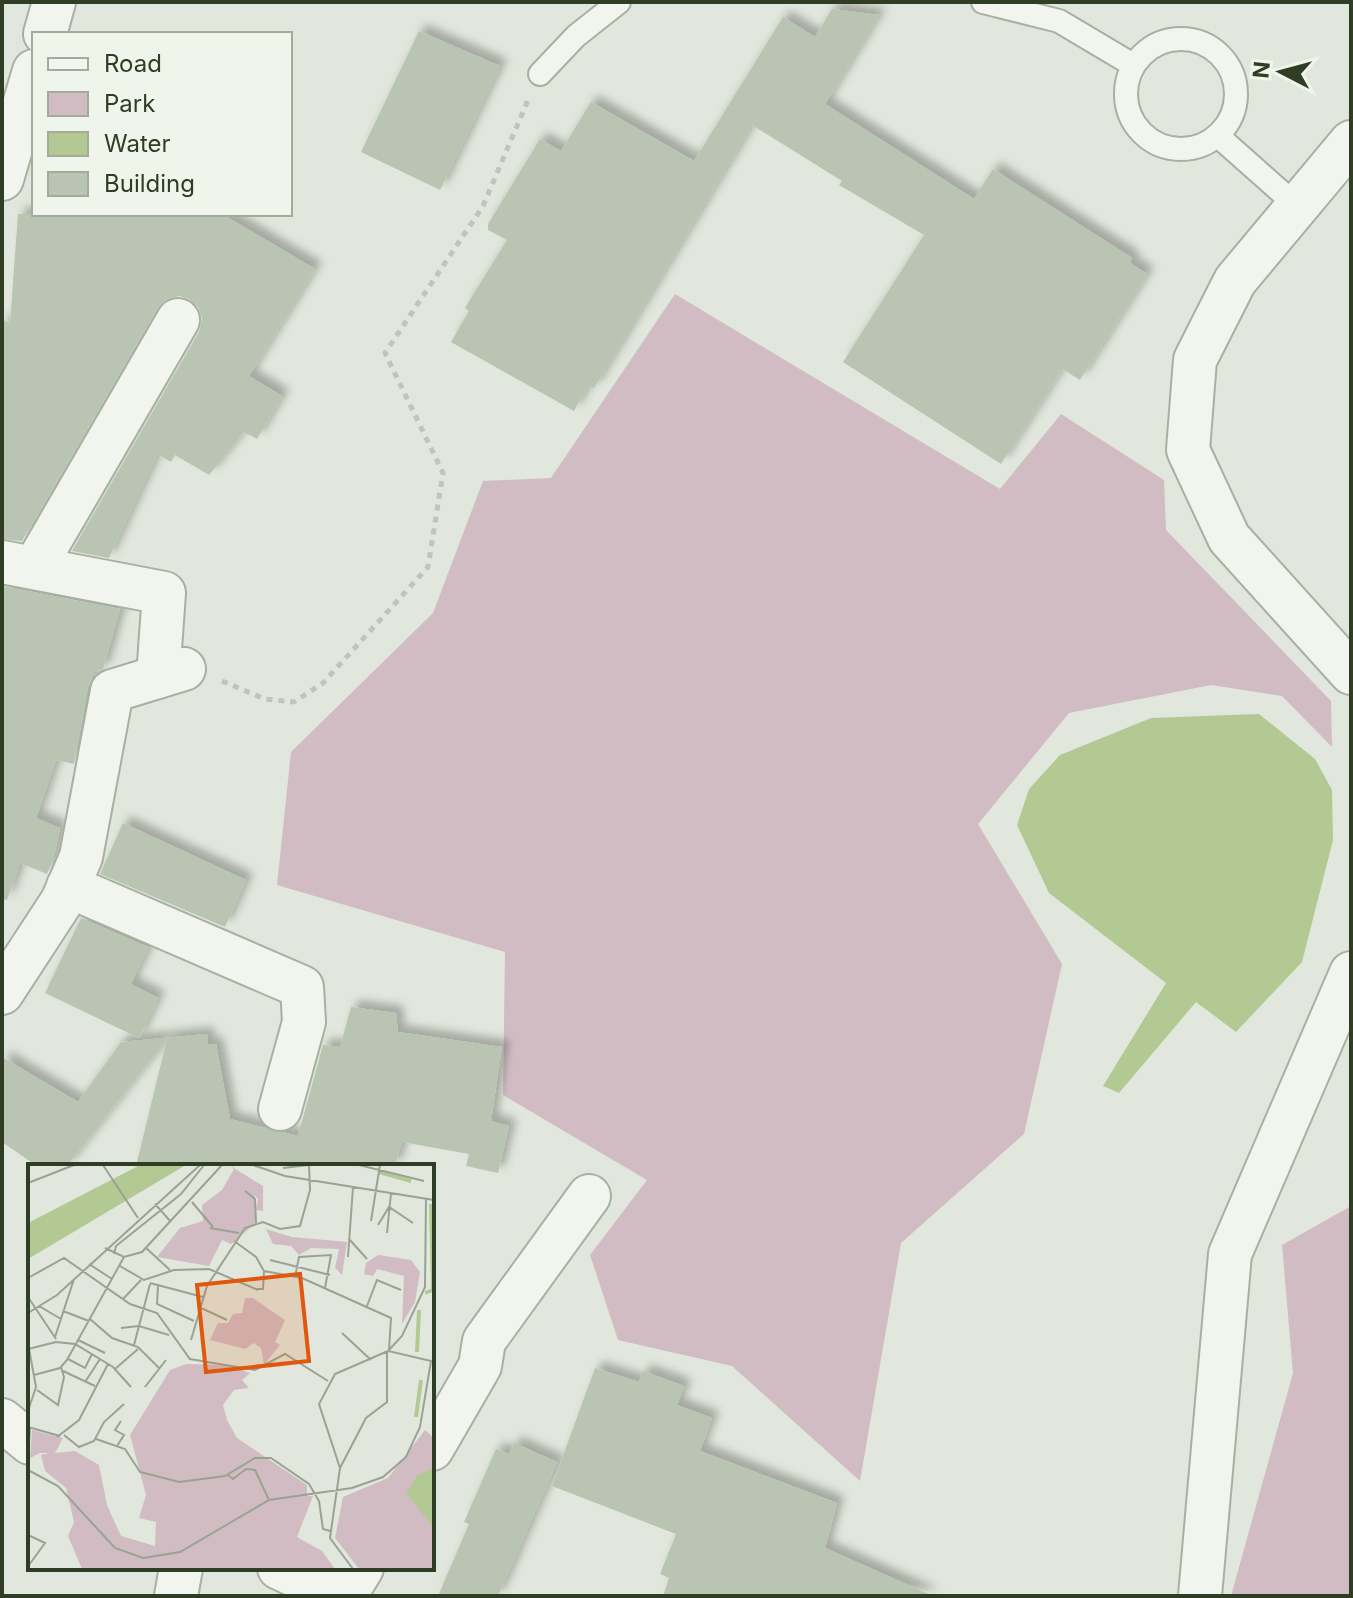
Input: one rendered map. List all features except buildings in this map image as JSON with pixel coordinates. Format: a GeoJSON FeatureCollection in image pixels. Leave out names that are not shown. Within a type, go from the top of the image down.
{"type":"FeatureCollection","features":[{"type":"Feature","properties":{"kind":"street"},"geometry":{"type":"LineString","coordinates":[[46,32],[54,2]]}},
{"type":"Feature","properties":{"kind":"street"},"geometry":{"type":"LineString","coordinates":[[2,63],[32,71]]}},
{"type":"Feature","properties":{"kind":"street"},"geometry":{"type":"LineString","coordinates":[[2,179],[32,79]]}},
{"type":"Feature","properties":{"kind":"street"},"geometry":{"type":"LineString","coordinates":[[1351,142],[1235,281],[1195,360],[1188,450],[1229,538],[1351,673]]}},
{"type":"Feature","properties":{"kind":"street"},"geometry":{"type":"LineString","coordinates":[[20,565],[40,558],[178,320]]}},
{"type":"Feature","properties":{"kind":"street"},"geometry":{"type":"LineString","coordinates":[[2,993],[68,886],[81,857],[112,691],[171,673],[164,593],[20,565]]}},
{"type":"Feature","properties":{"kind":"street"},"geometry":{"type":"LineString","coordinates":[[68,886],[302,987],[304,1022],[280,1109]]}},
{"type":"Feature","properties":{"kind":"street"},"geometry":{"type":"LineString","coordinates":[[1200,1596],[1230,1254],[1351,973]]}},
{"type":"Feature","properties":{"kind":"street"},"geometry":{"type":"LineString","coordinates":[[434,1446],[480,1366],[484,1341],[589,1196]]}},
{"type":"Feature","properties":{"kind":"street"},"geometry":{"type":"LineString","coordinates":[[2,1420],[28,1441]]}},
{"type":"Feature","properties":{"kind":"street"},"geometry":{"type":"LineString","coordinates":[[176,1596],[181,1570]]}},
{"type":"Feature","properties":{"kind":"street"},"geometry":{"type":"LineString","coordinates":[[283,1570],[339,1596]]}},
{"type":"Feature","properties":{"kind":"street"},"geometry":{"type":"LineString","coordinates":[[345,1596],[361,1570]]}},
{"type":"Feature","properties":{"kind":"lane"},"geometry":{"type":"LineString","coordinates":[[540,74],[576,36],[619,2]]}},
{"type":"Feature","properties":{"kind":"lane"},"geometry":{"type":"LineString","coordinates":[[983,2],[1059,21],[1133,65]]}},
{"type":"Feature","properties":{"kind":"lane"},"geometry":{"type":"LineString","coordinates":[[1178,38],[1205,44],[1226,61],[1236,87],[1235,100],[1233,114],[1218,136],[1195,149],[1169,149],[1145,137],[1130,116],[1125,90],[1133,65],[1152,46],[1178,38]]}},
{"type":"Feature","properties":{"kind":"lane"},"geometry":{"type":"LineString","coordinates":[[1218,136],[1297,206]]}},
{"type":"Feature","properties":{"kind":"path"},"geometry":{"type":"LineString","coordinates":[[171,673],[197,671],[265,699],[294,702],[323,683],[428,567],[443,473],[385,353],[483,206],[540,74]]}},
{"type":"Feature","properties":{"kind":"green space"},"geometry":{"type":"Polygon","coordinates":[[[675,294],[1000,489],[1061,414],[1164,480],[1166,530],[1331,701],[1332,747],[1282,696],[1211,685],[1069,713],[978,824],[1062,964],[1024,1134],[901,1243],[860,1481],[732,1366],[618,1340],[590,1255],[647,1180],[503,1095],[505,952],[277,885],[291,752],[433,613],[483,481],[551,478],[675,294]]]}},
{"type":"Feature","properties":{"kind":"green space"},"geometry":{"type":"Polygon","coordinates":[[[1351,1206],[1351,1596],[1231,1596],[1293,1373],[1282,1245],[1351,1206]]]}},
{"type":"Feature","properties":{"kind":"water"},"geometry":{"type":"Polygon","coordinates":[[[1259,714],[1315,759],[1332,790],[1333,840],[1302,962],[1236,1032],[1196,1002],[1119,1093],[1103,1086],[1166,983],[1049,893],[1017,825],[1029,789],[1060,755],[1151,718],[1259,714]]]}}]}
